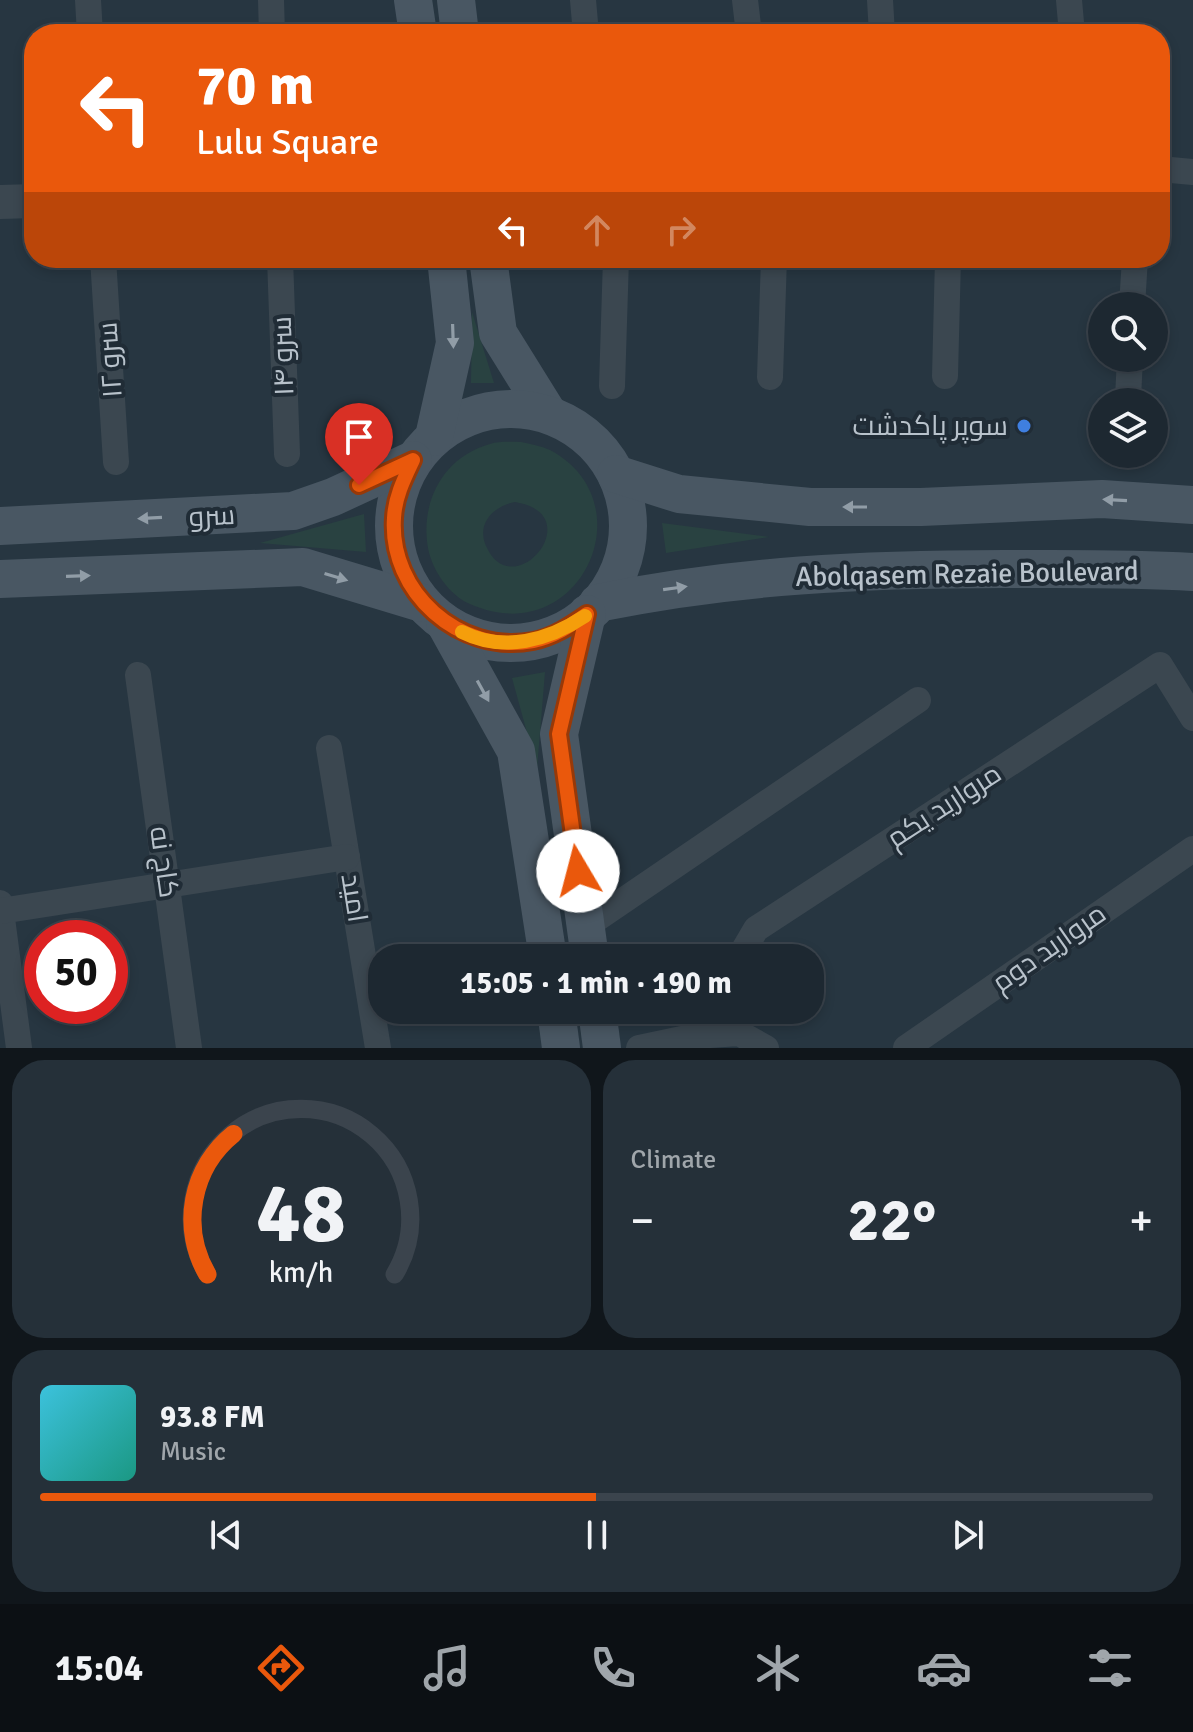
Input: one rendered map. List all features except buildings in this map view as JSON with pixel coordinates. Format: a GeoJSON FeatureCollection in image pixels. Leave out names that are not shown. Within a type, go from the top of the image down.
{"type":"FeatureCollection","features":[{"type":"Feature","properties":{"kind":"main road"},"geometry":{"type":"LineString","coordinates":[[413,0],[417,24]]}},
{"type":"Feature","properties":{"kind":"main road"},"geometry":{"type":"LineString","coordinates":[[456,0],[459,24]]}},
{"type":"Feature","properties":{"kind":"main road"},"geometry":{"type":"LineString","coordinates":[[447,268],[455,343],[423,449],[400,488],[394,518],[396,548],[405,577],[434,613],[516,751],[546,944]]}},
{"type":"Feature","properties":{"kind":"main road"},"geometry":{"type":"LineString","coordinates":[[489,268],[498,333],[549,415]]}},
{"type":"Feature","properties":{"kind":"main road"},"geometry":{"type":"LineString","coordinates":[[0,579],[303,567],[434,613],[472,637],[502,643],[533,641],[562,631],[593,609],[614,581],[626,541],[625,500],[616,474],[599,449],[576,428],[549,415],[519,408],[489,410],[459,420],[423,449]]}},
{"type":"Feature","properties":{"kind":"main road","name":"سرو"},"geometry":{"type":"LineString","coordinates":[[0,526],[293,511],[333,497],[423,449]]}},
{"type":"Feature","properties":{"kind":"main road"},"geometry":{"type":"LineString","coordinates":[[616,474],[679,494],[810,507],[921,507],[1102,499],[1193,505]]}},
{"type":"Feature","properties":{"kind":"main road","name":"Abolqasem Rezaie Boulevard"},"geometry":{"type":"LineString","coordinates":[[593,609],[672,588],[868,570],[1107,569],[1193,572]]}},
{"type":"Feature","properties":{"kind":"main road"},"geometry":{"type":"LineString","coordinates":[[588,942],[559,734],[593,609]]}},
{"type":"Feature","properties":{"kind":"main road"},"geometry":{"type":"LineString","coordinates":[[558,1024],[561,1048]]}},
{"type":"Feature","properties":{"kind":"main road"},"geometry":{"type":"LineString","coordinates":[[599,1024],[602,1048]]}},
{"type":"Feature","properties":{"kind":"street"},"geometry":{"type":"LineString","coordinates":[[88,0],[89,24]]}},
{"type":"Feature","properties":{"kind":"street"},"geometry":{"type":"LineString","coordinates":[[271,0],[272,24]]}},
{"type":"Feature","properties":{"kind":"street"},"geometry":{"type":"LineString","coordinates":[[583,0],[585,24]]}},
{"type":"Feature","properties":{"kind":"street"},"geometry":{"type":"LineString","coordinates":[[745,0],[748,24]]}},
{"type":"Feature","properties":{"kind":"street"},"geometry":{"type":"LineString","coordinates":[[880,0],[881,24]]}},
{"type":"Feature","properties":{"kind":"street"},"geometry":{"type":"LineString","coordinates":[[1069,0],[1071,24]]}},
{"type":"Feature","properties":{"kind":"street"},"geometry":{"type":"LineString","coordinates":[[1170,170],[1193,172]]}},
{"type":"Feature","properties":{"kind":"street"},"geometry":{"type":"LineString","coordinates":[[0,202],[24,201]]}},
{"type":"Feature","properties":{"kind":"street","name":"سرو ۱۲"},"geometry":{"type":"LineString","coordinates":[[104,268],[116,462]]}},
{"type":"Feature","properties":{"kind":"street","name":"سرو ۱۴"},"geometry":{"type":"LineString","coordinates":[[280,268],[287,454]]}},
{"type":"Feature","properties":{"kind":"street"},"geometry":{"type":"LineString","coordinates":[[612,386],[616,268]]}},
{"type":"Feature","properties":{"kind":"street"},"geometry":{"type":"LineString","coordinates":[[770,377],[774,268]]}},
{"type":"Feature","properties":{"kind":"street"},"geometry":{"type":"LineString","coordinates":[[945,376],[948,268]]}},
{"type":"Feature","properties":{"kind":"street"},"geometry":{"type":"LineString","coordinates":[[1133,292],[1134,268]]}},
{"type":"Feature","properties":{"kind":"street","name":"مروارید یکم"},"geometry":{"type":"LineString","coordinates":[[747,944],[756,929],[1160,665],[1193,718]]}},
{"type":"Feature","properties":{"kind":"street","name":"کاج نه"},"geometry":{"type":"LineString","coordinates":[[138,675],[189,1048]]}},
{"type":"Feature","properties":{"kind":"street"},"geometry":{"type":"LineString","coordinates":[[588,942],[918,700]]}},
{"type":"Feature","properties":{"kind":"street","name":"امید"},"geometry":{"type":"LineString","coordinates":[[329,748],[378,1048]]}},
{"type":"Feature","properties":{"kind":"street","name":"مروارید دوم"},"geometry":{"type":"LineString","coordinates":[[906,1048],[1193,849]]}},
{"type":"Feature","properties":{"kind":"street"},"geometry":{"type":"LineString","coordinates":[[1,911],[347,857]]}},
{"type":"Feature","properties":{"kind":"street"},"geometry":{"type":"LineString","coordinates":[[0,903],[19,1048]]}},
{"type":"Feature","properties":{"kind":"street"},"geometry":{"type":"LineString","coordinates":[[696,1036],[702,1024]]}},
{"type":"Feature","properties":{"kind":"street"},"geometry":{"type":"LineString","coordinates":[[639,1048],[696,1036],[739,1033],[766,1048]]}},
{"type":"Feature","properties":{"kind":"green space"},"geometry":{"type":"Polygon","coordinates":[[[472,312],[494,383],[471,383],[472,312]]]}},
{"type":"Feature","properties":{"kind":"green space"},"geometry":{"type":"Polygon","coordinates":[[[521,442],[550,450],[579,474],[594,503],[597,534],[588,565],[569,591],[543,608],[509,614],[470,604],[449,588],[433,565],[426,531],[438,484],[459,459],[494,443],[521,442]],[[515,502],[500,507],[489,517],[483,530],[484,538],[498,562],[513,567],[527,562],[539,551],[546,537],[546,523],[537,510],[515,502]]]}},
{"type":"Feature","properties":{"kind":"green space"},"geometry":{"type":"Polygon","coordinates":[[[364,514],[366,552],[260,543],[364,514]]]}},
{"type":"Feature","properties":{"kind":"green space"},"geometry":{"type":"Polygon","coordinates":[[[662,523],[769,537],[666,553],[662,523]]]}},
{"type":"Feature","properties":{"kind":"green space"},"geometry":{"type":"Polygon","coordinates":[[[545,672],[537,769],[512,678],[545,672]]]}},
{"type":"Feature","properties":{"kind":"slow traffic"},"geometry":{"type":"LineString","coordinates":[[462,632],[502,643],[533,641],[562,631],[585,616]]}},
{"type":"Feature","properties":{"kind":"place","name":"سوپر پاکدشت"},"geometry":{"type":"Point","coordinates":[1024,426]}},
{"type":"Feature","properties":{"kind":"route"},"geometry":{"type":"LineString","coordinates":[[359,485],[413,460],[400,488],[394,518],[396,548],[405,577],[422,603],[445,623],[472,637],[502,643],[533,641],[562,631],[587,614],[559,734],[578,871]]}}]}
